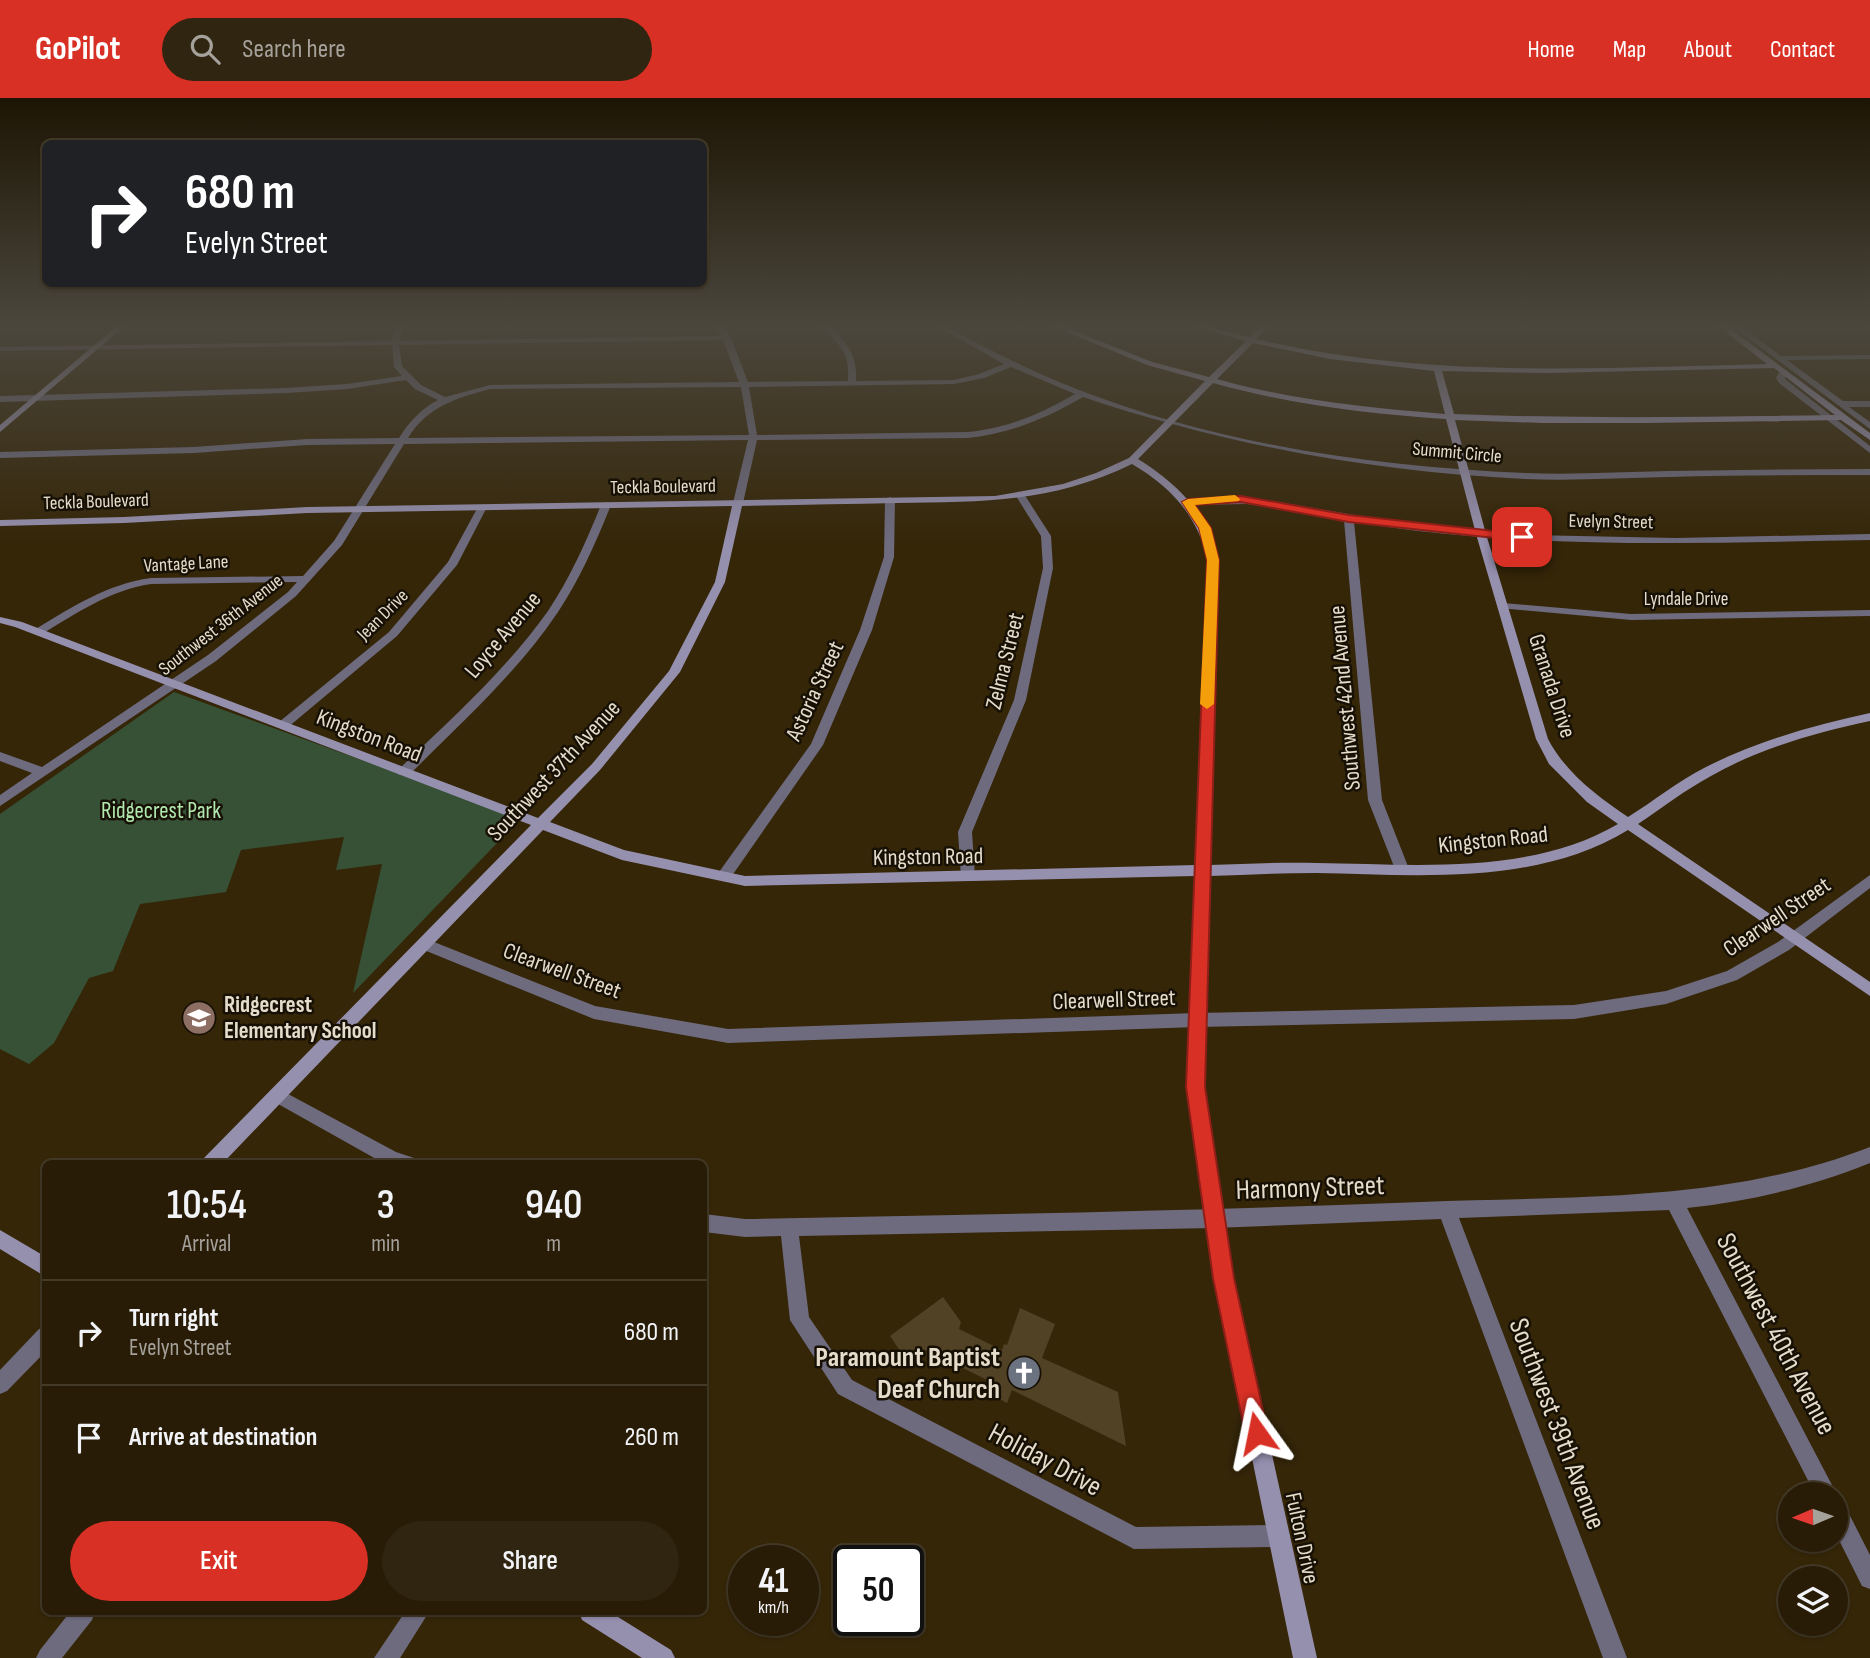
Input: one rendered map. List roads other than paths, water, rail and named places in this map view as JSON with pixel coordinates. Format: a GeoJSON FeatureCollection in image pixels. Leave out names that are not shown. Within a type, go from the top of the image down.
{"type":"FeatureCollection","features":[{"type":"Feature","properties":{"kind":"street"},"geometry":{"type":"LineString","coordinates":[[0,429],[35,399]]}},
{"type":"Feature","properties":{"kind":"street"},"geometry":{"type":"LineString","coordinates":[[445,400],[449,399]]}},
{"type":"Feature","properties":{"kind":"street","name":"Southwest 37th Avenue"},"geometry":{"type":"LineString","coordinates":[[214,1160],[596,767],[674,672],[720,582],[752,437],[746,399]]}},
{"type":"Feature","properties":{"kind":"street"},"geometry":{"type":"LineString","coordinates":[[0,455],[194,450],[307,442],[968,435],[999,432],[1030,424],[1073,399]]}},
{"type":"Feature","properties":{"kind":"street","name":"Summit Circle"},"geometry":{"type":"LineString","coordinates":[[1097,399],[1240,438],[1335,456],[1465,472],[1570,476],[1870,472]]}},
{"type":"Feature","properties":{"kind":"street","name":"Teckla Boulevard"},"geometry":{"type":"LineString","coordinates":[[0,523],[360,509],[995,499],[1077,484],[1111,471],[1132,460],[1194,399]]}},
{"type":"Feature","properties":{"kind":"street"},"geometry":{"type":"LineString","coordinates":[[1307,399],[1450,418],[1514,421],[1844,417]]}},
{"type":"Feature","properties":{"kind":"street","name":"Granada Drive"},"geometry":{"type":"LineString","coordinates":[[1445,399],[1481,534],[1542,739],[1553,761],[1592,799],[1870,990]]}},
{"type":"Feature","properties":{"kind":"street"},"geometry":{"type":"LineString","coordinates":[[1805,399],[1870,450]]}},
{"type":"Feature","properties":{"kind":"street"},"geometry":{"type":"LineString","coordinates":[[1820,399],[1870,437]]}},
{"type":"Feature","properties":{"kind":"street"},"geometry":{"type":"LineString","coordinates":[[1834,399],[1870,426]]}},
{"type":"Feature","properties":{"kind":"street","name":"Southwest 36th Avenue"},"geometry":{"type":"LineString","coordinates":[[0,802],[222,650],[292,594],[338,543],[410,429],[431,407],[445,400]]}},
{"type":"Feature","properties":{"kind":"street"},"geometry":{"type":"LineString","coordinates":[[1841,404],[1870,404]]}},
{"type":"Feature","properties":{"kind":"street","name":"Fulton Drive"},"geometry":{"type":"LineString","coordinates":[[1132,460],[1152,471],[1188,502],[1205,528],[1213,560],[1200,872],[1195,1087],[1214,1219],[1305,1658]]}},
{"type":"Feature","properties":{"kind":"street"},"geometry":{"type":"LineString","coordinates":[[1111,471],[1152,471]]}},
{"type":"Feature","properties":{"kind":"street","name":"Zelma Street"},"geometry":{"type":"LineString","coordinates":[[968,877],[965,832],[1020,700],[1048,568],[1046,536],[1021,496]]}},
{"type":"Feature","properties":{"kind":"street","name":"Evelyn Street"},"geometry":{"type":"LineString","coordinates":[[1188,502],[1241,499],[1349,518],[1481,534],[1622,541],[1870,537]]}},
{"type":"Feature","properties":{"kind":"street","name":"Astoria Street"},"geometry":{"type":"LineString","coordinates":[[724,876],[817,745],[866,630],[889,556],[890,500]]}},
{"type":"Feature","properties":{"kind":"street","name":"Loyce Avenue"},"geometry":{"type":"LineString","coordinates":[[404,772],[494,682],[545,623],[570,582],[606,505]]}},
{"type":"Feature","properties":{"kind":"street","name":"Jean Drive"},"geometry":{"type":"LineString","coordinates":[[283,726],[393,634],[453,564],[482,507]]}},
{"type":"Feature","properties":{"kind":"street","name":"Southwest 42nd Avenue"},"geometry":{"type":"LineString","coordinates":[[1349,518],[1375,800],[1402,869]]}},
{"type":"Feature","properties":{"kind":"street","name":"Vantage Lane"},"geometry":{"type":"LineString","coordinates":[[38,632],[108,592],[153,579],[169,582],[306,579]]}},
{"type":"Feature","properties":{"kind":"street","name":"Lyndale Drive"},"geometry":{"type":"LineString","coordinates":[[1503,606],[1631,617],[1870,613]]}},
{"type":"Feature","properties":{"kind":"street","name":"Kingston Road"},"geometry":{"type":"LineString","coordinates":[[0,620],[38,632],[622,855],[745,881],[1402,869],[1517,862],[1562,854],[1597,842],[1708,771],[1751,752],[1822,728],[1870,717]]}},
{"type":"Feature","properties":{"kind":"street"},"geometry":{"type":"LineString","coordinates":[[0,756],[43,772]]}},
{"type":"Feature","properties":{"kind":"street","name":"Clearwell Street"},"geometry":{"type":"LineString","coordinates":[[424,944],[594,1012],[728,1035],[1197,1020],[1574,1012],[1626,1007],[1679,995],[1718,982],[1755,964],[1870,880]]}},
{"type":"Feature","properties":{"kind":"street"},"geometry":{"type":"LineString","coordinates":[[277,1095],[397,1160]]}},
{"type":"Feature","properties":{"kind":"street","name":"Harmony Street"},"geometry":{"type":"LineString","coordinates":[[707,1223],[745,1228],[1214,1219],[1674,1201],[1723,1196],[1786,1184],[1866,1163]]}},
{"type":"Feature","properties":{"kind":"street","name":"Southwest 40th Avenue"},"geometry":{"type":"LineString","coordinates":[[1674,1201],[1820,1482]]}},
{"type":"Feature","properties":{"kind":"street","name":"Southwest 39th Avenue"},"geometry":{"type":"LineString","coordinates":[[1447,1210],[1615,1658]]}},
{"type":"Feature","properties":{"kind":"street","name":"Holiday Drive"},"geometry":{"type":"LineString","coordinates":[[789,1227],[800,1320],[845,1387],[1134,1538],[1279,1536]]}},
{"type":"Feature","properties":{"kind":"street"},"geometry":{"type":"LineString","coordinates":[[0,1239],[42,1265]]}},
{"type":"Feature","properties":{"kind":"street"},"geometry":{"type":"LineString","coordinates":[[0,1384],[42,1340]]}},
{"type":"Feature","properties":{"kind":"street"},"geometry":{"type":"LineString","coordinates":[[1848,1536],[1870,1578]]}},
{"type":"Feature","properties":{"kind":"street"},"geometry":{"type":"LineString","coordinates":[[48,1658],[82,1615]]}},
{"type":"Feature","properties":{"kind":"street"},"geometry":{"type":"LineString","coordinates":[[386,1658],[416,1615]]}},
{"type":"Feature","properties":{"kind":"street"},"geometry":{"type":"LineString","coordinates":[[595,1615],[663,1658]]}},
{"type":"Feature","properties":{"kind":"place","name":"Ridgecrest Elementary School"},"geometry":{"type":"Point","coordinates":[199,1018]}},
{"type":"Feature","properties":{"kind":"place","name":"Paramount Baptist Deaf Church"},"geometry":{"type":"Point","coordinates":[1024,1373]}},
{"type":"Feature","properties":{"kind":"park label","name":"Ridgecrest Park"},"geometry":{"type":"Point","coordinates":[161,811]}}]}
